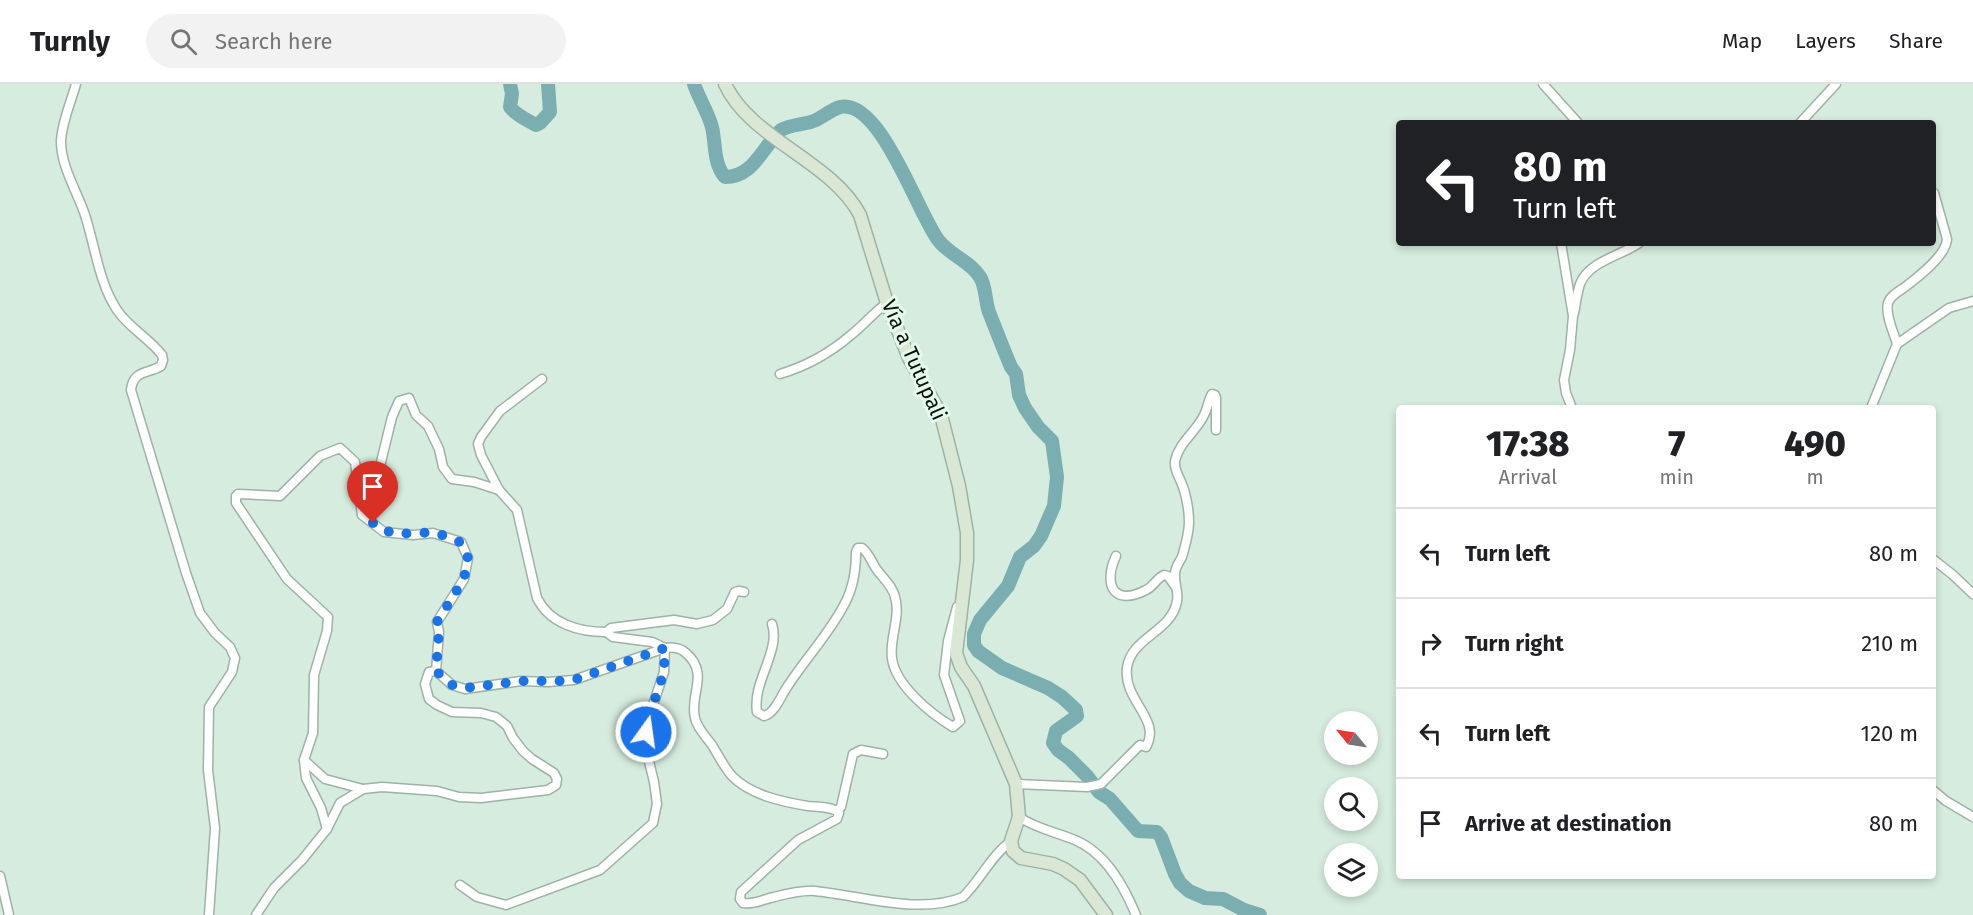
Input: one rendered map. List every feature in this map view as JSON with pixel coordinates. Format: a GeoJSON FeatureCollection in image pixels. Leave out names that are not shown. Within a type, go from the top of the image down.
{"type":"FeatureCollection","features":[{"type":"Feature","properties":{"kind":"street"},"geometry":{"type":"LineString","coordinates":[[76,84],[62,133],[63,158],[85,213],[113,304],[124,319],[161,352],[163,357],[163,363],[159,368],[141,373],[135,378],[131,390],[200,613],[215,633],[230,647],[235,658],[232,672],[208,707],[208,770],[215,828],[209,915]]}},
{"type":"Feature","properties":{"kind":"street","name":"Vía a Tutupali"},"geometry":{"type":"LineString","coordinates":[[725,84],[737,105],[831,181],[855,206],[860,215],[887,303],[909,358],[941,415],[959,486],[967,533],[964,594],[956,653],[961,666],[974,686],[1016,783],[1019,817],[1011,841]]}},
{"type":"Feature","properties":{"kind":"street"},"geometry":{"type":"LineString","coordinates":[[1544,84],[1576,120]]}},
{"type":"Feature","properties":{"kind":"street"},"geometry":{"type":"LineString","coordinates":[[1803,120],[1836,84]]}},
{"type":"Feature","properties":{"kind":"street"},"geometry":{"type":"LineString","coordinates":[[1897,344],[1888,310],[1890,299],[1910,283],[1946,247],[1947,239],[1936,200]]}},
{"type":"Feature","properties":{"kind":"street"},"geometry":{"type":"LineString","coordinates":[[1561,246],[1573,316]]}},
{"type":"Feature","properties":{"kind":"street"},"geometry":{"type":"LineString","coordinates":[[1571,405],[1564,380],[1573,316],[1581,283],[1593,269],[1635,246]]}},
{"type":"Feature","properties":{"kind":"street"},"geometry":{"type":"LineString","coordinates":[[1872,405],[1897,344],[1949,308],[1973,302]]}},
{"type":"Feature","properties":{"kind":"street"},"geometry":{"type":"LineString","coordinates":[[780,374],[796,369],[825,354],[853,334],[887,303]]}},
{"type":"Feature","properties":{"kind":"street"},"geometry":{"type":"LineString","coordinates":[[542,379],[500,411],[478,444],[481,455],[499,490],[517,510],[541,608],[549,617],[574,628],[652,642],[665,648]]}},
{"type":"Feature","properties":{"kind":"street"},"geometry":{"type":"LineString","coordinates":[[1016,783],[1091,787],[1101,784],[1140,745],[1146,747],[1150,725],[1129,691],[1127,669],[1131,654],[1147,638],[1160,630],[1169,619],[1178,599],[1175,573],[1190,525],[1175,463],[1177,454],[1188,436],[1204,416],[1212,394],[1216,398],[1216,430]]}},
{"type":"Feature","properties":{"kind":"street"},"geometry":{"type":"LineString","coordinates":[[362,515],[380,466],[392,417],[399,401],[408,398],[416,415],[428,426],[439,449],[443,467],[452,479],[474,482],[499,490]]}},
{"type":"Feature","properties":{"kind":"street"},"geometry":{"type":"LineString","coordinates":[[327,829],[321,808],[306,778],[304,760],[313,733],[314,675],[327,631],[328,617],[287,579],[236,503],[236,496],[245,494],[280,496],[320,456],[339,448],[355,462],[362,515],[384,532],[413,535],[433,533],[460,542],[468,558],[464,579],[437,622],[439,632],[436,671]]}},
{"type":"Feature","properties":{"kind":"street"},"geometry":{"type":"LineString","coordinates":[[772,624],[775,631],[759,685],[756,705],[759,714],[764,716],[770,713],[792,678],[832,625],[851,588],[856,552],[858,548],[862,548],[867,551],[872,563],[890,585],[896,598],[892,658],[898,675],[927,708],[953,727],[960,721],[944,675],[948,641],[960,599],[964,594]]}},
{"type":"Feature","properties":{"kind":"street"},"geometry":{"type":"LineString","coordinates":[[1116,556],[1111,581],[1115,594],[1118,596],[1124,597],[1147,590],[1164,575],[1168,576],[1176,589]]}},
{"type":"Feature","properties":{"kind":"street"},"geometry":{"type":"LineString","coordinates":[[1936,562],[1973,594]]}},
{"type":"Feature","properties":{"kind":"street"},"geometry":{"type":"LineString","coordinates":[[606,632],[610,628],[674,620],[697,624],[712,620],[723,614],[735,592],[744,592]]}},
{"type":"Feature","properties":{"kind":"street"},"geometry":{"type":"LineString","coordinates":[[304,760],[325,779],[363,789],[382,787],[427,790],[459,797],[481,798],[548,790],[556,785],[556,775],[523,751],[502,721],[481,713],[444,709],[429,699],[425,684],[429,672],[436,671],[452,685],[465,688],[521,681],[574,680],[672,647],[683,651],[696,665],[699,673],[694,705],[695,718],[728,770],[738,781],[753,791],[837,811]]}},
{"type":"Feature","properties":{"kind":"street"},"geometry":{"type":"LineString","coordinates":[[460,885],[477,897],[506,905],[600,870],[653,823],[657,804],[645,745],[648,720],[664,672],[665,648]]}},
{"type":"Feature","properties":{"kind":"street"},"geometry":{"type":"LineString","coordinates":[[837,811],[841,807],[853,754],[861,750],[883,754]]}},
{"type":"Feature","properties":{"kind":"street"},"geometry":{"type":"LineString","coordinates":[[256,915],[274,888],[302,860],[327,829],[340,803],[363,789]]}},
{"type":"Feature","properties":{"kind":"street"},"geometry":{"type":"LineString","coordinates":[[1936,793],[1973,817]]}},
{"type":"Feature","properties":{"kind":"street"},"geometry":{"type":"LineString","coordinates":[[837,811],[839,815],[837,819],[798,840],[741,892],[740,899],[745,904],[752,904],[811,890],[840,895],[890,913]]}},
{"type":"Feature","properties":{"kind":"street"},"geometry":{"type":"LineString","coordinates":[[1019,817],[1032,826],[1069,838],[1090,849],[1120,880],[1136,915]]}},
{"type":"Feature","properties":{"kind":"street"},"geometry":{"type":"LineString","coordinates":[[920,914],[942,910],[960,900],[998,851],[1011,841],[1014,851],[1021,858],[1053,864],[1080,880],[1106,915]]}},
{"type":"Feature","properties":{"kind":"street"},"geometry":{"type":"LineString","coordinates":[[0,876],[9,915]]}},
{"type":"Feature","properties":{"kind":"waterway"},"geometry":{"type":"LineString","coordinates":[[510,84],[512,94],[510,107],[536,125],[550,112],[548,84]]}},
{"type":"Feature","properties":{"kind":"waterway"},"geometry":{"type":"LineString","coordinates":[[694,84],[710,121],[718,166],[725,177],[747,170],[781,130],[812,122],[840,107],[855,109],[870,121],[884,139],[939,241],[976,271],[983,285],[989,312],[1016,374],[1019,395],[1038,427],[1052,441],[1057,477],[1054,506],[1041,536],[1034,546],[1020,557],[1008,586],[980,620],[974,634],[974,645],[978,651],[1002,668],[1048,688],[1076,710],[1077,716],[1056,731],[1053,743],[1087,776],[1099,792],[1110,799],[1138,831],[1157,832],[1180,883],[1189,891],[1205,898],[1223,899],[1260,915]]}},
{"type":"Feature","properties":{"kind":"route"},"geometry":{"type":"LineString","coordinates":[[373,523],[384,532],[413,535],[433,533],[460,542],[468,558],[464,579],[437,622],[439,651],[436,671],[446,681],[458,688],[465,688],[521,681],[574,680],[665,648],[664,672],[646,732]]}}]}
